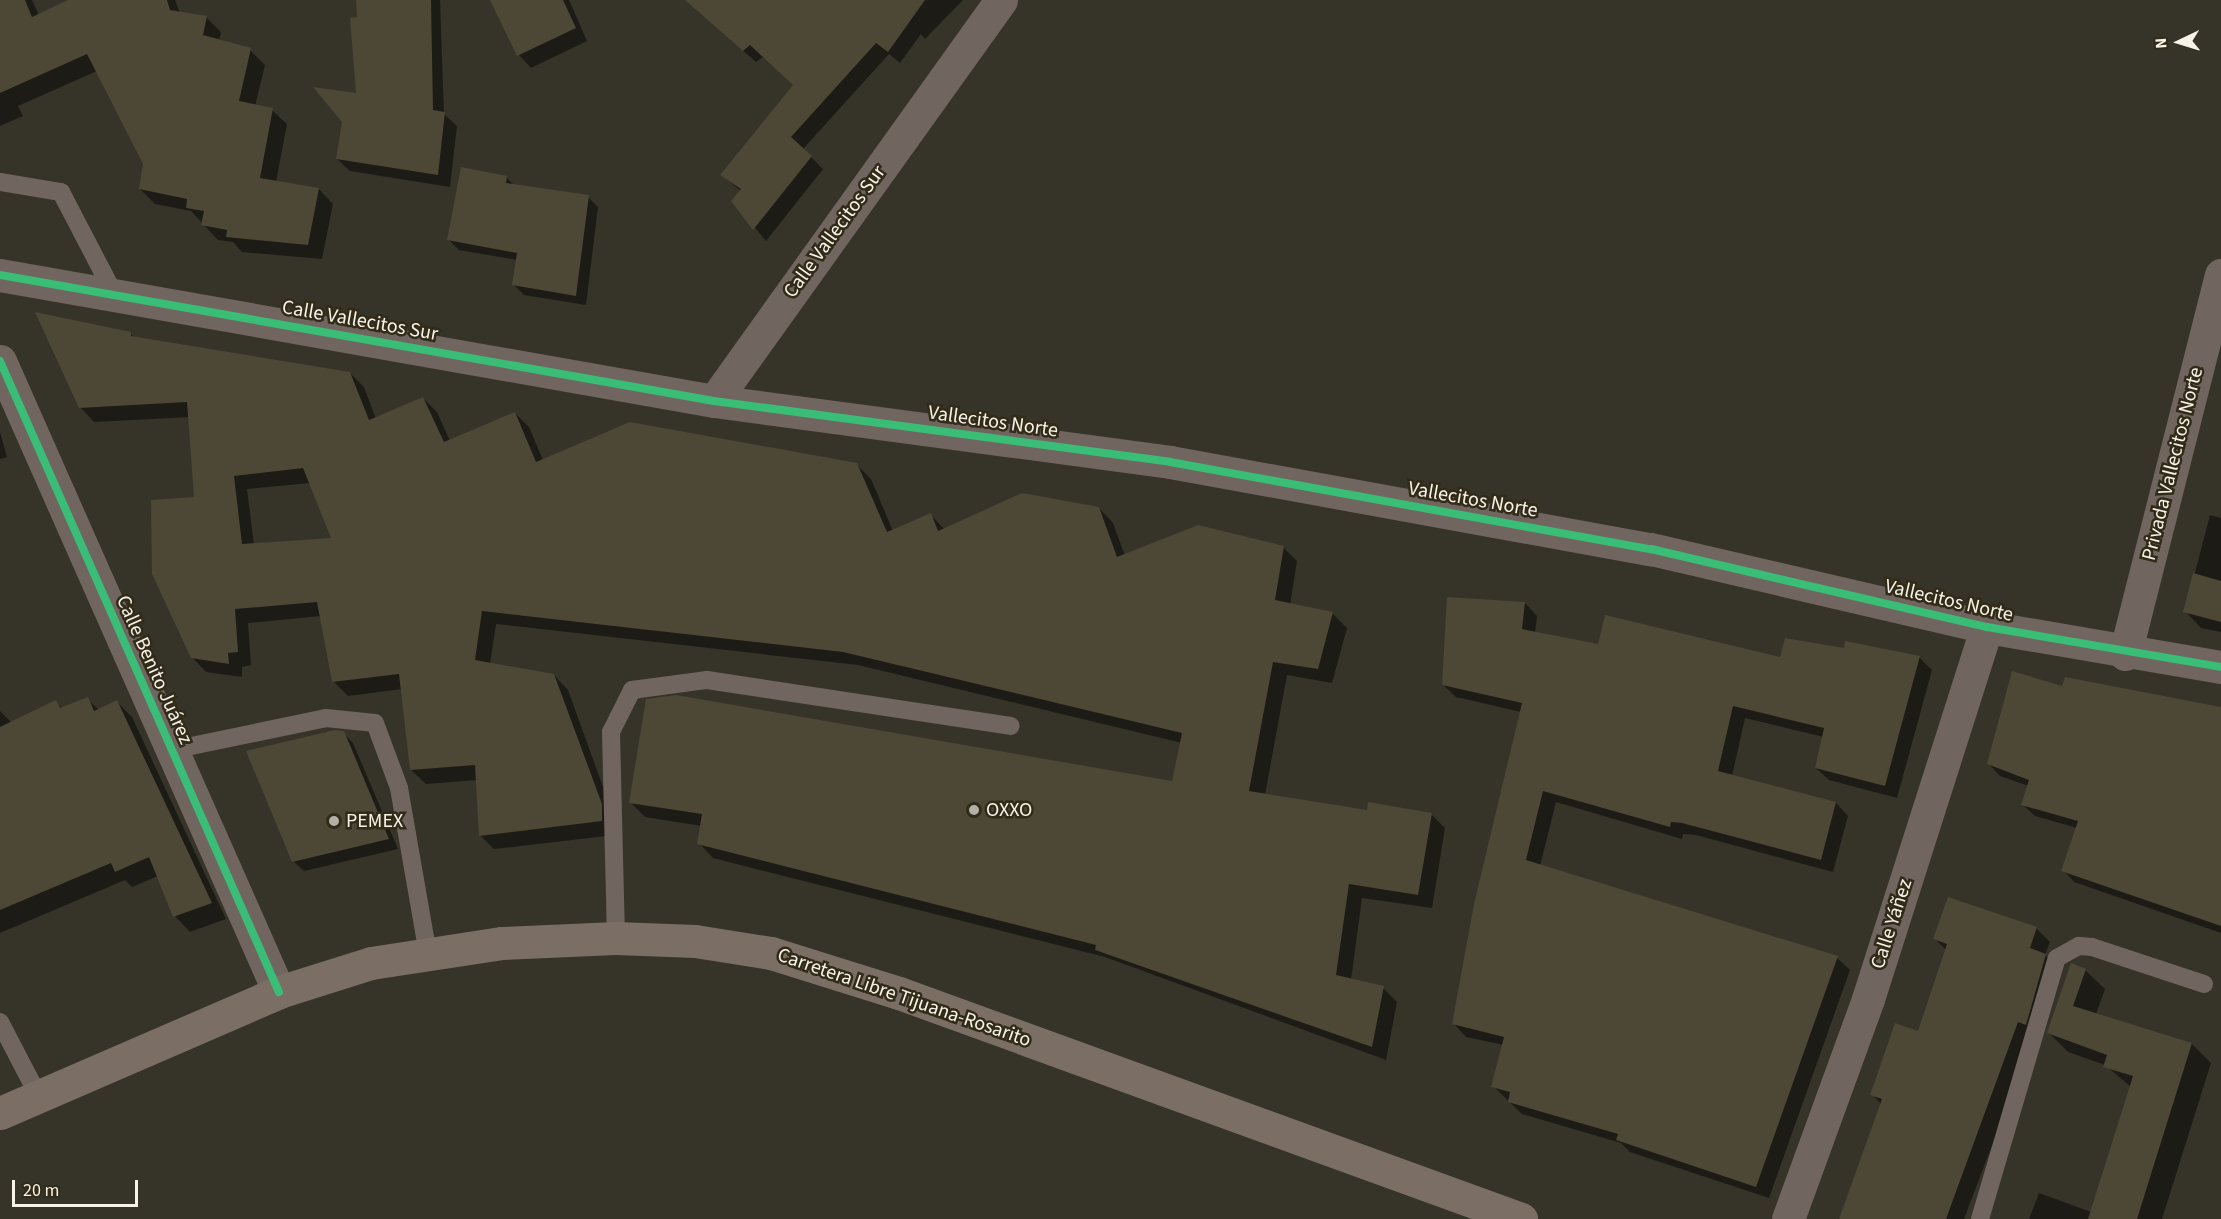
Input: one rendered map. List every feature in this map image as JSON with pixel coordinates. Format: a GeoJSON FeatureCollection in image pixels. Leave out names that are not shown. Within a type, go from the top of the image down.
{"type":"FeatureCollection","features":[{"type":"Feature","properties":{"kind":"main road","name":"Carretera Libre Tijuana-Rosarito"},"geometry":{"type":"LineString","coordinates":[[0,1113],[279,992],[371,963],[502,944],[616,938],[695,941],[771,953],[899,993],[1521,1219]]}},
{"type":"Feature","properties":{"kind":"street","name":"Calle Vallecitos Sur"},"geometry":{"type":"LineString","coordinates":[[0,275],[714,401],[1001,0]]}},
{"type":"Feature","properties":{"kind":"street","name":"Privada Vallecitos Norte"},"geometry":{"type":"LineString","coordinates":[[2125,654],[2221,275]]}},
{"type":"Feature","properties":{"kind":"street","name":"Calle Benito Juárez"},"geometry":{"type":"LineString","coordinates":[[0,361],[279,992]]}},
{"type":"Feature","properties":{"kind":"street","name":"Vallecitos Norte"},"geometry":{"type":"LineString","coordinates":[[714,401],[1170,462],[1651,549],[1987,627],[2125,654],[2221,667]]}},
{"type":"Feature","properties":{"kind":"street","name":"Calle Yáñez"},"geometry":{"type":"LineString","coordinates":[[1788,1219],[1868,999],[1987,627]]}},
{"type":"Feature","properties":{"kind":"lane"},"geometry":{"type":"LineString","coordinates":[[0,182],[61,192],[114,294]]}},
{"type":"Feature","properties":{"kind":"lane"},"geometry":{"type":"LineString","coordinates":[[616,938],[611,732],[632,690],[707,680],[1011,726]]}},
{"type":"Feature","properties":{"kind":"lane"},"geometry":{"type":"LineString","coordinates":[[172,750],[326,718],[375,723],[399,788],[428,955]]}},
{"type":"Feature","properties":{"kind":"lane"},"geometry":{"type":"LineString","coordinates":[[1980,1219],[2057,958],[2079,946],[2092,947],[2204,984]]}},
{"type":"Feature","properties":{"kind":"lane"},"geometry":{"type":"LineString","coordinates":[[0,1022],[38,1095]]}},
{"type":"Feature","properties":{"kind":"building"},"geometry":{"type":"Polygon","coordinates":[[[0,0],[25,0],[32,17],[68,0],[167,0],[170,10],[207,16],[203,35],[251,48],[239,101],[273,108],[260,178],[319,188],[308,245],[226,237],[227,230],[201,225],[204,211],[186,208],[187,199],[139,189],[143,164],[87,54],[0,93],[0,0]]]}},
{"type":"Feature","properties":{"kind":"building"},"geometry":{"type":"Polygon","coordinates":[[[356,0],[431,0],[433,110],[445,112],[438,175],[336,159],[342,122],[313,87],[356,93],[350,18],[357,17],[356,0]]]}},
{"type":"Feature","properties":{"kind":"building"},"geometry":{"type":"Polygon","coordinates":[[[490,0],[563,0],[576,28],[517,56],[490,0]]]}},
{"type":"Feature","properties":{"kind":"building"},"geometry":{"type":"Polygon","coordinates":[[[685,0],[925,0],[888,52],[876,43],[791,137],[812,156],[753,230],[731,201],[741,189],[720,175],[793,85],[750,45],[743,51],[685,0]]]}},
{"type":"Feature","properties":{"kind":"building"},"geometry":{"type":"Polygon","coordinates":[[[461,167],[507,176],[506,183],[589,195],[576,296],[512,285],[517,253],[447,240],[461,167]]]}},
{"type":"Feature","properties":{"kind":"building"},"geometry":{"type":"Polygon","coordinates":[[[35,312],[131,332],[131,336],[350,372],[369,420],[423,397],[444,442],[515,412],[536,462],[630,422],[857,463],[887,532],[931,513],[938,531],[1022,493],[1099,507],[1117,557],[1198,525],[1284,546],[1275,600],[1333,612],[1318,669],[1273,662],[1249,791],[1367,810],[1368,802],[1432,813],[1418,895],[1349,884],[1336,975],[1384,986],[1372,1047],[1095,950],[1096,945],[697,844],[702,814],[629,803],[646,699],[676,695],[1172,781],[1182,733],[843,652],[482,611],[475,660],[554,674],[602,804],[602,821],[479,836],[475,765],[410,770],[399,674],[332,682],[317,602],[235,609],[238,652],[228,653],[229,664],[191,658],[152,574],[151,500],[194,497],[187,402],[79,408],[35,312]],[[303,468],[234,476],[242,544],[331,538],[303,468]]]}},
{"type":"Feature","properties":{"kind":"building"},"geometry":{"type":"Polygon","coordinates":[[[2193,573],[2221,581],[2221,622],[2183,612],[2193,573]]]}},
{"type":"Feature","properties":{"kind":"building"},"geometry":{"type":"Polygon","coordinates":[[[1447,597],[1525,602],[1522,629],[1598,644],[1605,615],[1780,657],[1785,638],[1844,648],[1845,641],[1920,656],[1885,786],[1815,768],[1824,728],[1733,706],[1718,771],[1836,802],[1821,860],[1682,823],[1671,822],[1670,827],[1543,791],[1526,860],[1838,956],[1756,1187],[1616,1140],[1618,1134],[1508,1102],[1510,1092],[1491,1087],[1504,1037],[1452,1024],[1474,904],[1522,703],[1442,685],[1447,597]]]}},
{"type":"Feature","properties":{"kind":"building"},"geometry":{"type":"Polygon","coordinates":[[[2012,671],[2062,686],[2065,677],[2221,707],[2221,926],[2061,871],[2078,821],[2021,805],[2029,780],[1987,764],[2012,671]]]}},
{"type":"Feature","properties":{"kind":"building"},"geometry":{"type":"Polygon","coordinates":[[[88,697],[94,711],[117,700],[212,903],[173,917],[149,857],[115,872],[111,863],[0,910],[0,727],[56,700],[60,708],[88,697]]]}},
{"type":"Feature","properties":{"kind":"building"},"geometry":{"type":"Polygon","coordinates":[[[335,730],[344,731],[389,839],[292,862],[246,751],[335,730]]]}},
{"type":"Feature","properties":{"kind":"building"},"geometry":{"type":"Polygon","coordinates":[[[1948,897],[2037,927],[2030,948],[2046,954],[2026,1025],[2018,1022],[1946,1219],[1839,1219],[1882,1099],[1870,1095],[1895,1023],[1918,1031],[1947,944],[1933,939],[1948,897]]]}},
{"type":"Feature","properties":{"kind":"building"},"geometry":{"type":"Polygon","coordinates":[[[2071,963],[2086,969],[2073,1006],[2192,1043],[2137,1219],[2088,1219],[2133,1076],[2103,1067],[2107,1055],[2047,1033],[2071,963]]]}},
{"type":"Feature","properties":{"kind":"cycle path"},"geometry":{"type":"LineString","coordinates":[[0,275],[714,401],[1170,462],[1651,549],[1987,627],[2221,667]]}},
{"type":"Feature","properties":{"kind":"cycle path"},"geometry":{"type":"LineString","coordinates":[[0,361],[279,992]]}},
{"type":"Feature","properties":{"kind":"place","name":"OXXO"},"geometry":{"type":"Point","coordinates":[974,810]}},
{"type":"Feature","properties":{"kind":"place","name":"PEMEX"},"geometry":{"type":"Point","coordinates":[334,821]}}]}
